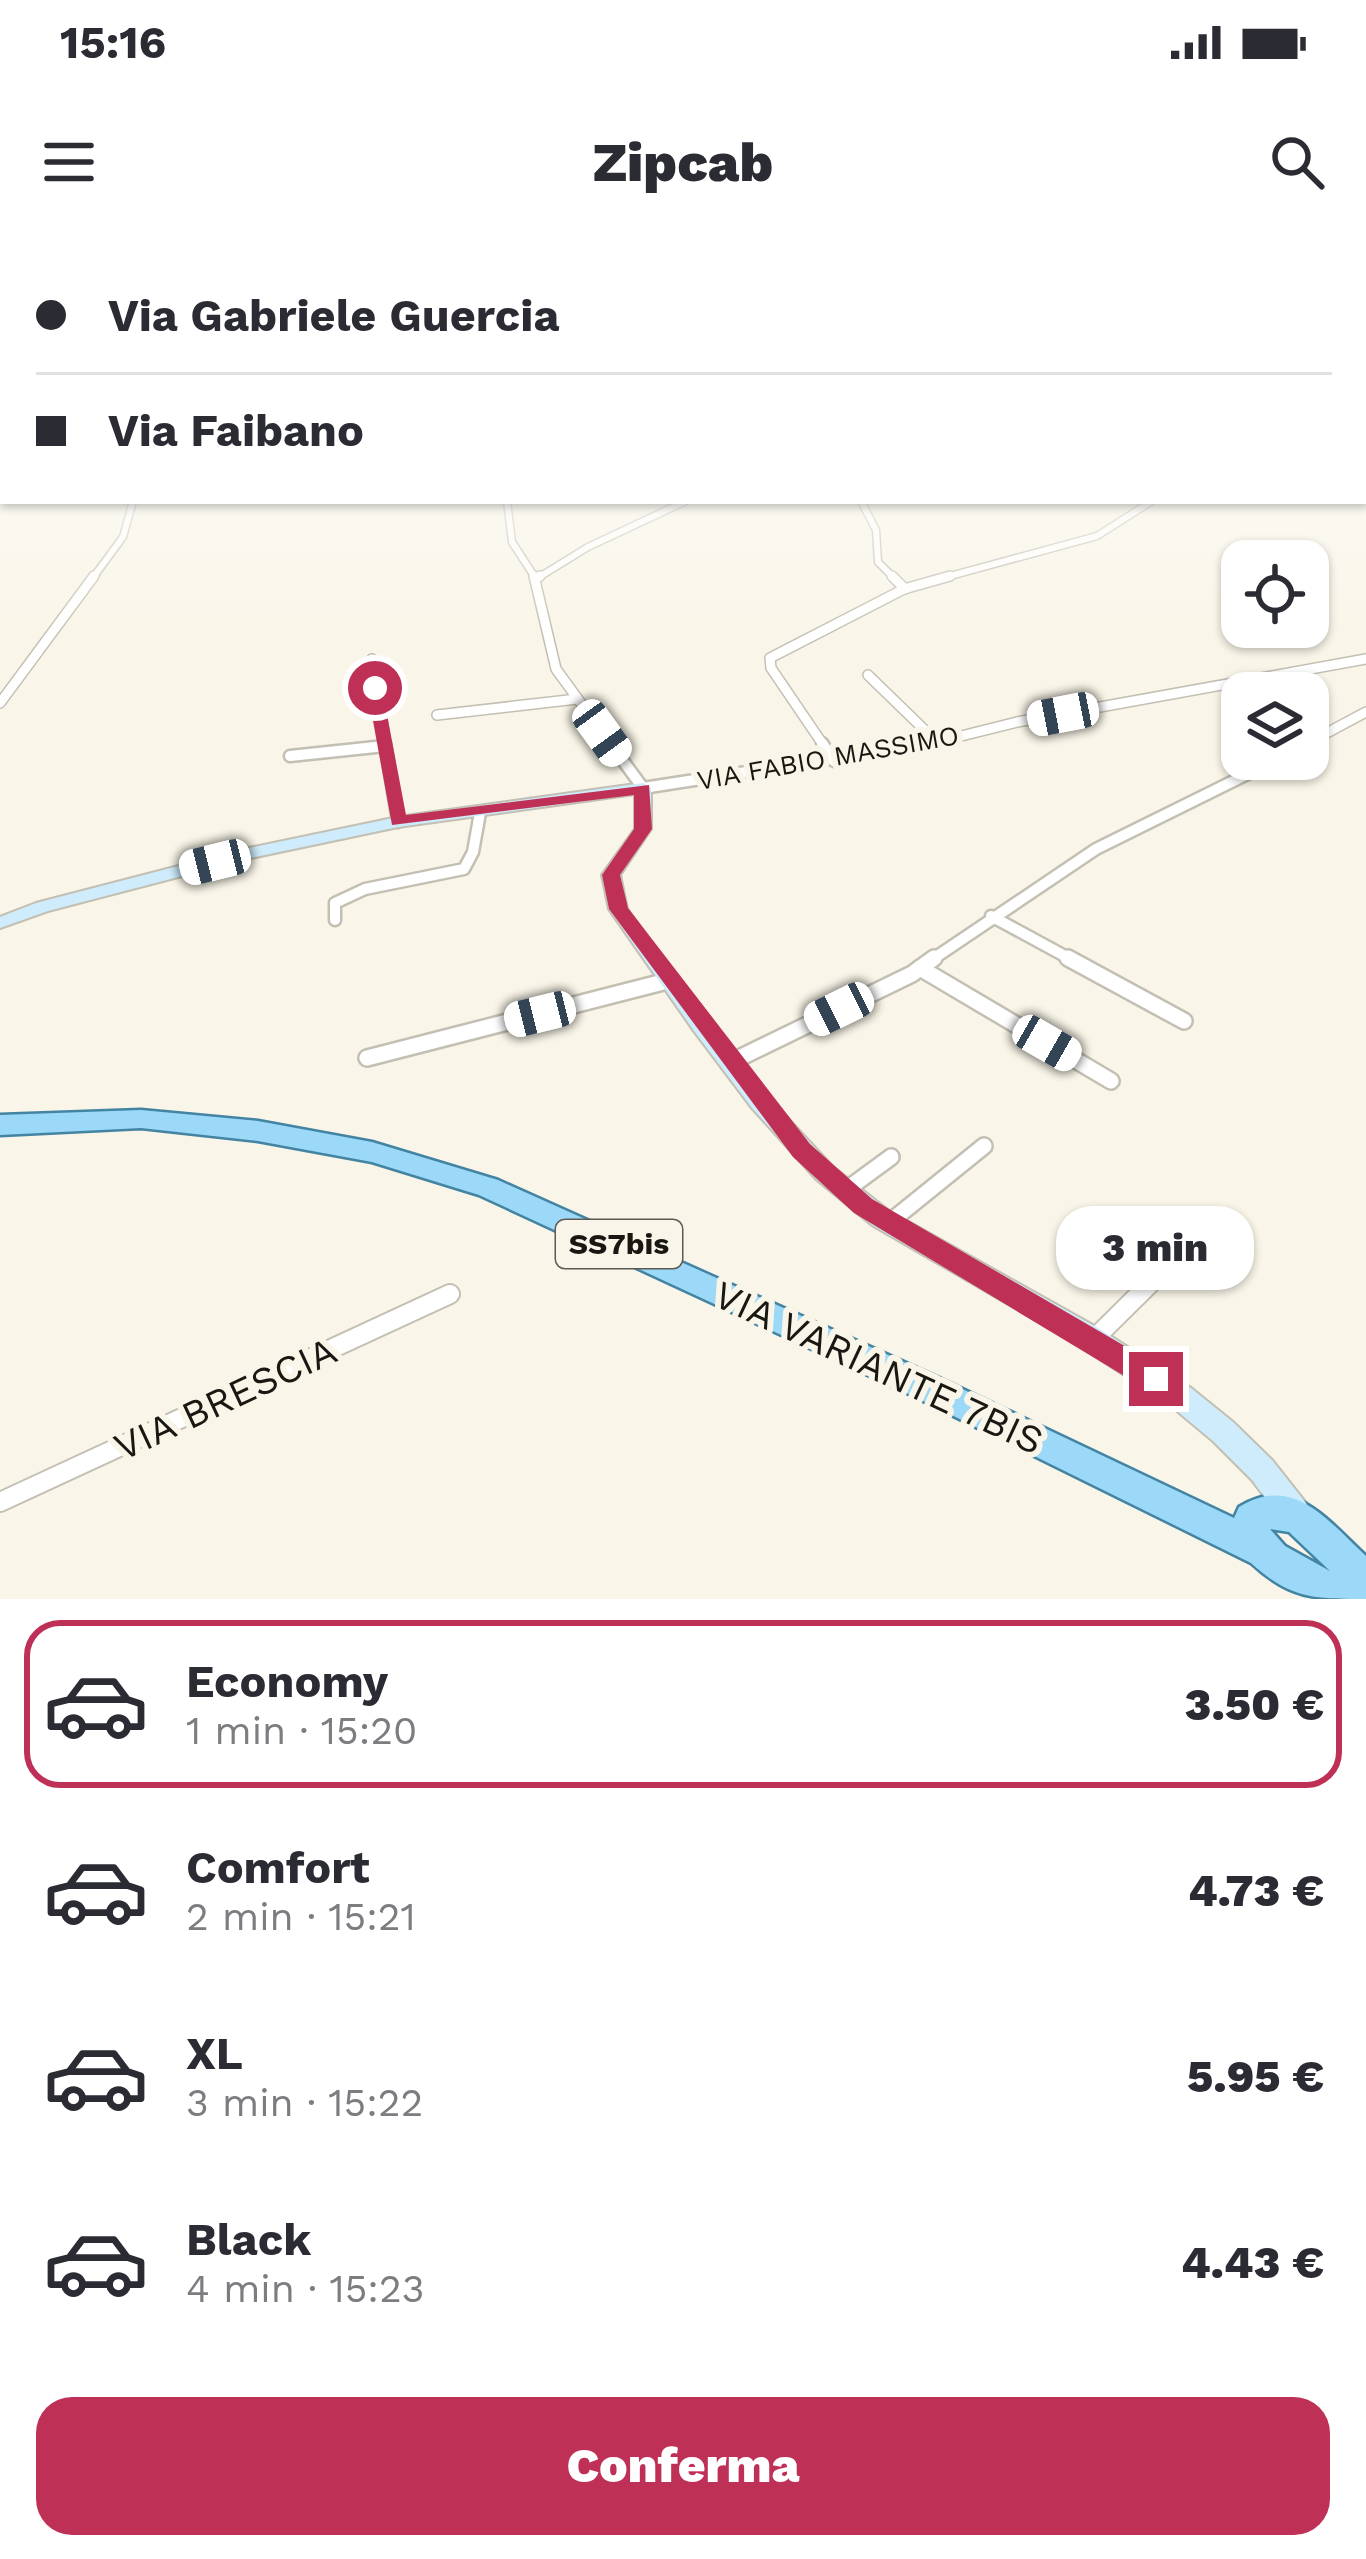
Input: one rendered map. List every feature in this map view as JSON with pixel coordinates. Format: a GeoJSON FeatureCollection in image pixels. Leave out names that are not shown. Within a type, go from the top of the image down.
{"type":"FeatureCollection","features":[{"type":"Feature","properties":{"kind":"main road","name":"VIA VARIANTE 7BIS"},"geometry":{"type":"LineString","coordinates":[[0,1125],[141,1119],[258,1131],[372,1152],[488,1187],[922,1384],[1195,1519],[1268,1524]]}},
{"type":"Feature","properties":{"kind":"main road","name":"SS7bis"},"geometry":{"type":"LineString","coordinates":[[1268,1524],[1366,1581]]}},
{"type":"Feature","properties":{"kind":"main road","name":"SS7bis"},"geometry":{"type":"LineString","coordinates":[[1268,1524],[1349,1599]]}},
{"type":"Feature","properties":{"kind":"street"},"geometry":{"type":"LineString","coordinates":[[0,703],[123,537],[130,512]]}},
{"type":"Feature","properties":{"kind":"street"},"geometry":{"type":"LineString","coordinates":[[508,512],[512,542],[536,579],[556,669],[643,788],[643,829],[615,865],[612,890],[618,909],[731,1062],[802,1151],[846,1190],[890,1222],[1156,1379],[1217,1428],[1258,1469],[1268,1524]]}},
{"type":"Feature","properties":{"kind":"street"},"geometry":{"type":"LineString","coordinates":[[536,579],[588,547],[662,512]]}},
{"type":"Feature","properties":{"kind":"street"},"geometry":{"type":"LineString","coordinates":[[867,512],[876,530],[878,562],[905,589]]}},
{"type":"Feature","properties":{"kind":"street"},"geometry":{"type":"LineString","coordinates":[[834,761],[775,675],[770,658],[905,589],[1078,543],[1136,512]]}},
{"type":"Feature","properties":{"kind":"street","name":"VIA FABIO MASSIMO"},"geometry":{"type":"LineString","coordinates":[[643,788],[834,761],[1276,671],[1366,658]]}},
{"type":"Feature","properties":{"kind":"street"},"geometry":{"type":"LineString","coordinates":[[372,659],[398,822]]}},
{"type":"Feature","properties":{"kind":"street"},"geometry":{"type":"LineString","coordinates":[[868,675],[937,742]]}},
{"type":"Feature","properties":{"kind":"street"},"geometry":{"type":"LineString","coordinates":[[437,715],[577,699]]}},
{"type":"Feature","properties":{"kind":"street"},"geometry":{"type":"LineString","coordinates":[[1329,732],[1366,712]]}},
{"type":"Feature","properties":{"kind":"street"},"geometry":{"type":"LineString","coordinates":[[290,756],[385,746]]}},
{"type":"Feature","properties":{"kind":"street"},"geometry":{"type":"LineString","coordinates":[[731,1062],[920,968],[1026,892],[1118,837],[1234,780]]}},
{"type":"Feature","properties":{"kind":"street"},"geometry":{"type":"LineString","coordinates":[[0,923],[146,879],[398,822],[643,788]]}},
{"type":"Feature","properties":{"kind":"street"},"geometry":{"type":"LineString","coordinates":[[335,920],[335,903],[352,893],[464,869],[473,852],[480,813]]}},
{"type":"Feature","properties":{"kind":"street"},"geometry":{"type":"LineString","coordinates":[[991,916],[1184,1022]]}},
{"type":"Feature","properties":{"kind":"street"},"geometry":{"type":"LineString","coordinates":[[920,968],[1112,1081]]}},
{"type":"Feature","properties":{"kind":"street"},"geometry":{"type":"LineString","coordinates":[[367,1058],[670,980]]}},
{"type":"Feature","properties":{"kind":"street"},"geometry":{"type":"LineString","coordinates":[[890,1222],[984,1146]]}},
{"type":"Feature","properties":{"kind":"street"},"geometry":{"type":"LineString","coordinates":[[846,1190],[891,1157]]}},
{"type":"Feature","properties":{"kind":"street"},"geometry":{"type":"LineString","coordinates":[[1092,1341],[1185,1249]]}},
{"type":"Feature","properties":{"kind":"street","name":"VIA BRESCIA"},"geometry":{"type":"LineString","coordinates":[[0,1502],[450,1294]]}},
{"type":"Feature","properties":{"kind":"route"},"geometry":{"type":"LineString","coordinates":[[375,688],[398,822],[643,788],[643,829],[611,875],[618,909],[802,1151],[863,1206],[1156,1379]]}}]}
